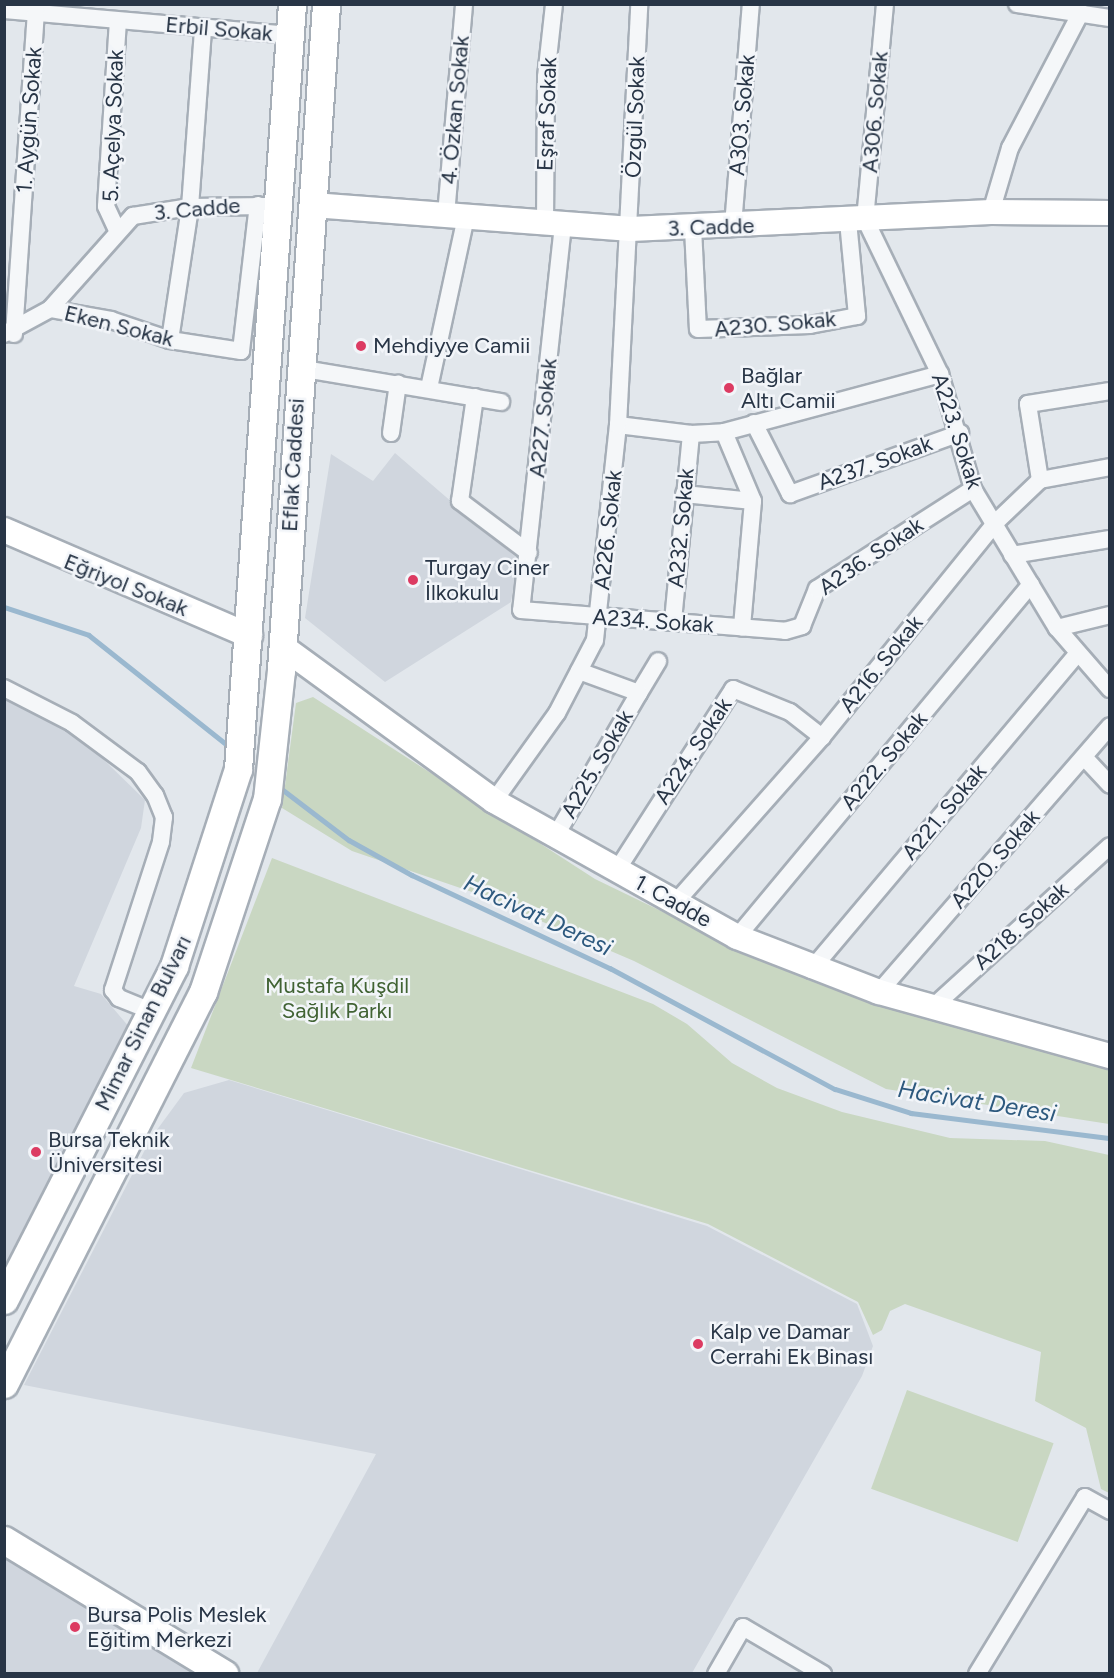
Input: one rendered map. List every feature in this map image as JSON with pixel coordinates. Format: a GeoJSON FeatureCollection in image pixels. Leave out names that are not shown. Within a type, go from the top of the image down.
{"type":"FeatureCollection","features":[{"type":"Feature","properties":{"kind":"main road","name":"Eflak Caddesi"},"geometry":{"type":"LineString","coordinates":[[198,905],[238,769],[250,645],[268,206],[291,35],[292,4]]}},
{"type":"Feature","properties":{"kind":"main road","name":"Eflak Caddesi"},"geometry":{"type":"LineString","coordinates":[[231,920],[267,799],[282,658],[298,368],[313,205],[326,4]]}},
{"type":"Feature","properties":{"kind":"main road","name":"3. Cadde"},"geometry":{"type":"LineString","coordinates":[[313,205],[631,229],[693,228],[991,212],[1110,213]]}},
{"type":"Feature","properties":{"kind":"main road","name":"Eğriyol Sokak"},"geometry":{"type":"LineString","coordinates":[[4,530],[250,645]]}},
{"type":"Feature","properties":{"kind":"main road","name":"1. Cadde"},"geometry":{"type":"LineString","coordinates":[[282,658],[494,801],[737,937],[811,970],[879,992],[1110,1056]]}},
{"type":"Feature","properties":{"kind":"main road","name":"Mimar Sinan Bulvarı"},"geometry":{"type":"LineString","coordinates":[[4,1300],[152,1011],[174,966],[198,905]]}},
{"type":"Feature","properties":{"kind":"main road","name":"Mimar Sinan Bulvarı"},"geometry":{"type":"LineString","coordinates":[[4,1384],[203,992],[231,920]]}},
{"type":"Feature","properties":{"kind":"main road"},"geometry":{"type":"LineString","coordinates":[[140,1117],[132,1110],[129,1095],[174,999],[174,966]]}},
{"type":"Feature","properties":{"kind":"main road"},"geometry":{"type":"LineString","coordinates":[[4,1540],[65,1580],[224,1674]]}},
{"type":"Feature","properties":{"kind":"main road"},"geometry":{"type":"LineString","coordinates":[[4,1553],[65,1580]]}},
{"type":"Feature","properties":{"kind":"street","name":"4. Özkan Sokak"},"geometry":{"type":"LineString","coordinates":[[429,388],[456,216],[464,4]]}},
{"type":"Feature","properties":{"kind":"street","name":"Eşraf Sokak"},"geometry":{"type":"LineString","coordinates":[[554,4],[546,77],[554,224]]}},
{"type":"Feature","properties":{"kind":"street","name":"Özgül Sokak"},"geometry":{"type":"LineString","coordinates":[[631,229],[639,4]]}},
{"type":"Feature","properties":{"kind":"street","name":"A303. Sokak"},"geometry":{"type":"LineString","coordinates":[[733,226],[751,4]]}},
{"type":"Feature","properties":{"kind":"street","name":"A306. Sokak"},"geometry":{"type":"LineString","coordinates":[[857,220],[885,4]]}},
{"type":"Feature","properties":{"kind":"street"},"geometry":{"type":"LineString","coordinates":[[1017,4],[1110,18]]}},
{"type":"Feature","properties":{"kind":"street","name":"Erbil Sokak"},"geometry":{"type":"LineString","coordinates":[[4,10],[291,35]]}},
{"type":"Feature","properties":{"kind":"street"},"geometry":{"type":"LineString","coordinates":[[991,212],[1010,148],[1081,12]]}},
{"type":"Feature","properties":{"kind":"street","name":"1. Aygün Sokak"},"geometry":{"type":"LineString","coordinates":[[9,334],[36,13]]}},
{"type":"Feature","properties":{"kind":"street","name":"5. Açelya Sokak"},"geometry":{"type":"LineString","coordinates":[[117,230],[106,206],[118,21]]}},
{"type":"Feature","properties":{"kind":"street"},"geometry":{"type":"LineString","coordinates":[[170,340],[190,207],[203,28]]}},
{"type":"Feature","properties":{"kind":"street","name":"Eken Sokak"},"geometry":{"type":"LineString","coordinates":[[9,334],[50,309],[111,320],[170,340],[241,351],[268,206]]}},
{"type":"Feature","properties":{"kind":"street","name":"3. Cadde"},"geometry":{"type":"LineString","coordinates":[[50,309],[117,230],[132,216],[190,207],[268,206]]}},
{"type":"Feature","properties":{"kind":"street","name":"A230. Sokak"},"geometry":{"type":"LineString","coordinates":[[693,228],[698,329],[810,325],[857,315],[857,220]]}},
{"type":"Feature","properties":{"kind":"street","name":"A223. Sokak"},"geometry":{"type":"LineString","coordinates":[[857,220],[940,374],[960,433],[973,489],[1057,628],[1076,655],[1110,689]]}},
{"type":"Feature","properties":{"kind":"street","name":"A227. Sokak"},"geometry":{"type":"LineString","coordinates":[[521,610],[529,553],[554,224]]}},
{"type":"Feature","properties":{"kind":"street","name":"A226. Sokak"},"geometry":{"type":"LineString","coordinates":[[494,801],[557,713],[595,640],[618,425],[631,229]]}},
{"type":"Feature","properties":{"kind":"street"},"geometry":{"type":"LineString","coordinates":[[298,368],[429,388],[501,402]]}},
{"type":"Feature","properties":{"kind":"street"},"geometry":{"type":"LineString","coordinates":[[618,425],[691,434],[724,432],[940,374]]}},
{"type":"Feature","properties":{"kind":"street"},"geometry":{"type":"LineString","coordinates":[[392,433],[398,383]]}},
{"type":"Feature","properties":{"kind":"street"},"geometry":{"type":"LineString","coordinates":[[1110,391],[1028,404],[1041,480],[1110,467]]}},
{"type":"Feature","properties":{"kind":"street"},"geometry":{"type":"LineString","coordinates":[[475,397],[460,501],[529,553]]}},
{"type":"Feature","properties":{"kind":"street","name":"A237. Sokak"},"geometry":{"type":"LineString","coordinates":[[754,423],[790,494],[960,433]]}},
{"type":"Feature","properties":{"kind":"street"},"geometry":{"type":"LineString","coordinates":[[724,432],[753,501],[742,628]]}},
{"type":"Feature","properties":{"kind":"street","name":"A232. Sokak"},"geometry":{"type":"LineString","coordinates":[[673,621],[691,434]]}},
{"type":"Feature","properties":{"kind":"street","name":"A216. Sokak"},"geometry":{"type":"LineString","coordinates":[[676,902],[822,738],[995,523],[1041,480]]}},
{"type":"Feature","properties":{"kind":"street","name":"A236. Sokak"},"geometry":{"type":"LineString","coordinates":[[785,631],[802,626],[817,589],[973,489]]}},
{"type":"Feature","properties":{"kind":"street"},"geometry":{"type":"LineString","coordinates":[[684,494],[753,501]]}},
{"type":"Feature","properties":{"kind":"street"},"geometry":{"type":"LineString","coordinates":[[1012,555],[1110,539]]}},
{"type":"Feature","properties":{"kind":"street","name":"A222. Sokak"},"geometry":{"type":"LineString","coordinates":[[737,937],[1031,584]]}},
{"type":"Feature","properties":{"kind":"street","name":"A234. Sokak"},"geometry":{"type":"LineString","coordinates":[[521,610],[785,631]]}},
{"type":"Feature","properties":{"kind":"street"},"geometry":{"type":"LineString","coordinates":[[1057,628],[1110,615]]}},
{"type":"Feature","properties":{"kind":"street","name":"A221. Sokak"},"geometry":{"type":"LineString","coordinates":[[811,970],[1076,655]]}},
{"type":"Feature","properties":{"kind":"street","name":"A225. Sokak"},"geometry":{"type":"LineString","coordinates":[[555,835],[658,661]]}},
{"type":"Feature","properties":{"kind":"street","name":"A225. Sokak"},"geometry":{"type":"LineString","coordinates":[[579,671],[639,693]]}},
{"type":"Feature","properties":{"kind":"street"},"geometry":{"type":"LineString","coordinates":[[4,688],[72,723],[138,772],[154,795],[164,818],[161,842],[113,990],[119,998],[152,1011]]}},
{"type":"Feature","properties":{"kind":"street","name":"A224. Sokak"},"geometry":{"type":"LineString","coordinates":[[617,870],[733,688],[790,712],[822,738]]}},
{"type":"Feature","properties":{"kind":"street","name":"A220. Sokak"},"geometry":{"type":"LineString","coordinates":[[879,992],[1110,726]]}},
{"type":"Feature","properties":{"kind":"street"},"geometry":{"type":"LineString","coordinates":[[1084,756],[1110,785]]}},
{"type":"Feature","properties":{"kind":"street","name":"A218. Sokak"},"geometry":{"type":"LineString","coordinates":[[933,1007],[1110,846]]}},
{"type":"Feature","properties":{"kind":"street"},"geometry":{"type":"LineString","coordinates":[[977,1674],[1085,1497],[1110,1511]]}},
{"type":"Feature","properties":{"kind":"street"},"geometry":{"type":"LineString","coordinates":[[716,1674],[743,1627],[823,1674]]}},
{"type":"Feature","properties":{"kind":"shaded area","name":"Turgay Ciner İlkokulu"},"geometry":{"type":"Polygon","coordinates":[[[395,453],[518,559],[511,602],[385,682],[305,618],[331,454],[373,481],[395,453]]]}},
{"type":"Feature","properties":{"kind":"shaded area"},"geometry":{"type":"Polygon","coordinates":[[[5,685],[102,758],[145,800],[141,828],[74,986],[101,994],[130,1028],[5,1276],[5,685]]]}},
{"type":"Feature","properties":{"kind":"shaded area"},"geometry":{"type":"Polygon","coordinates":[[[229,1080],[707,1226],[857,1304],[873,1346],[862,1376],[692,1673],[257,1673],[376,1454],[24,1385],[151,1138],[184,1093],[229,1080]]]}},
{"type":"Feature","properties":{"kind":"shaded area","name":"Bursa Polis Meslek Eğitim Merkezi"},"geometry":{"type":"Polygon","coordinates":[[[4,1553],[224,1673],[5,1673],[4,1553]]]}},
{"type":"Feature","properties":{"kind":"green space"},"geometry":{"type":"Polygon","coordinates":[[[313,697],[595,879],[758,958],[904,1009],[1109,1067],[1109,1124],[886,1089],[634,961],[475,893],[352,851],[282,808],[296,703],[313,697]]]}},
{"type":"Feature","properties":{"kind":"green space","name":"Mustafa Kuşdil Sağlık Parkı"},"geometry":{"type":"Polygon","coordinates":[[[272,858],[653,1004],[687,1024],[732,1063],[777,1088],[842,1112],[950,1138],[1045,1141],[1109,1155],[1109,1493],[1101,1489],[1086,1428],[1035,1401],[1041,1352],[905,1304],[890,1311],[882,1330],[873,1335],[858,1302],[708,1224],[191,1068],[272,858]]]}},
{"type":"Feature","properties":{"kind":"green space"},"geometry":{"type":"Polygon","coordinates":[[[907,1390],[1054,1443],[1018,1542],[871,1489],[907,1390]]]}},
{"type":"Feature","properties":{"kind":"waterway","name":"Hacivat Deresi"},"geometry":{"type":"LineString","coordinates":[[4,607],[89,635],[230,747]]}},
{"type":"Feature","properties":{"kind":"waterway","name":"Hacivat Deresi"},"geometry":{"type":"LineString","coordinates":[[278,786],[349,840],[412,875],[610,968],[835,1089],[911,1113],[1110,1138]]}},
{"type":"Feature","properties":{"kind":"place","name":"Mehdiyye Camii"},"geometry":{"type":"Point","coordinates":[361,346]}},
{"type":"Feature","properties":{"kind":"place","name":"Bağlar Altı Camii"},"geometry":{"type":"Point","coordinates":[729,388]}},
{"type":"Feature","properties":{"kind":"place","name":"Turgay Ciner İlkokulu"},"geometry":{"type":"Point","coordinates":[413,580]}},
{"type":"Feature","properties":{"kind":"place","name":"Bursa Teknik Üniversitesi"},"geometry":{"type":"Point","coordinates":[36,1152]}},
{"type":"Feature","properties":{"kind":"place","name":"Kalp ve Damar Cerrahi Ek Binası"},"geometry":{"type":"Point","coordinates":[698,1344]}},
{"type":"Feature","properties":{"kind":"place","name":"Bursa Polis Meslek Eğitim Merkezi"},"geometry":{"type":"Point","coordinates":[75,1627]}}]}
